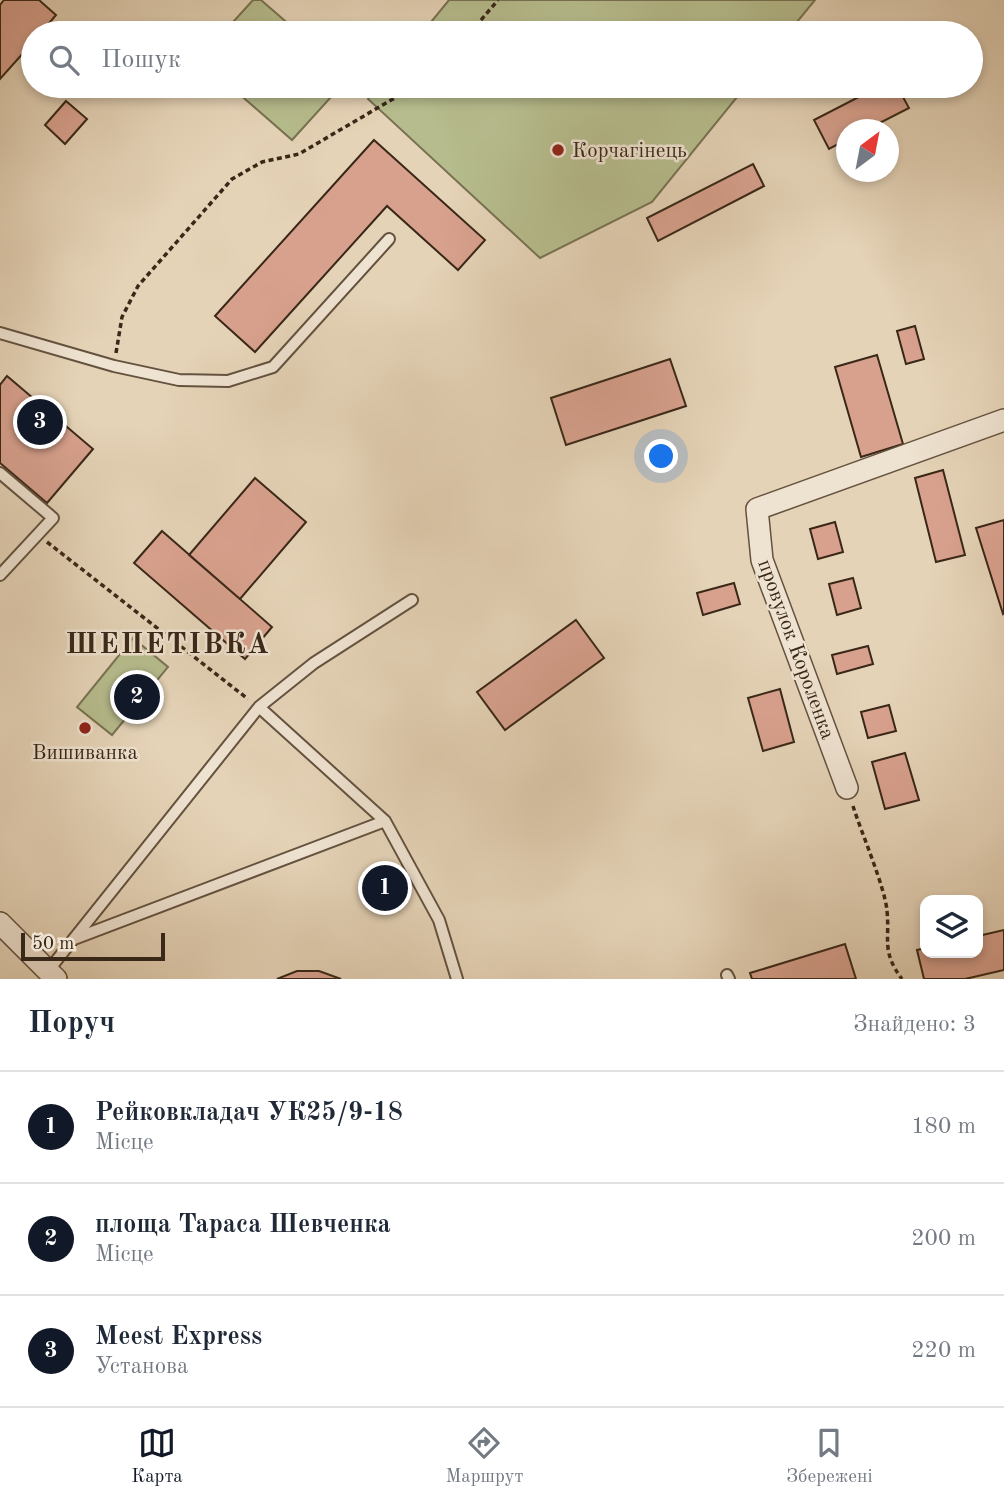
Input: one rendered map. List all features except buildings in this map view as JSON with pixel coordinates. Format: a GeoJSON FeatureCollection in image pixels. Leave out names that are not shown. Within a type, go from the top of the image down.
{"type":"FeatureCollection","features":[{"type":"Feature","properties":{"kind":"street","name":"провулок Короленка"},"geometry":{"type":"LineString","coordinates":[[847,788],[762,560],[757,509],[1004,420]]}},
{"type":"Feature","properties":{"kind":"street"},"geometry":{"type":"LineString","coordinates":[[0,923],[52,975]]}},
{"type":"Feature","properties":{"kind":"lane"},"geometry":{"type":"LineString","coordinates":[[0,333],[114,366],[179,380],[228,381],[272,367],[389,239]]}},
{"type":"Feature","properties":{"kind":"lane"},"geometry":{"type":"LineString","coordinates":[[0,473],[52,518],[0,575]]}},
{"type":"Feature","properties":{"kind":"lane"},"geometry":{"type":"LineString","coordinates":[[52,975],[73,940],[259,707],[314,663],[412,600]]}},
{"type":"Feature","properties":{"kind":"lane"},"geometry":{"type":"LineString","coordinates":[[259,707],[386,821],[439,920],[457,979]]}},
{"type":"Feature","properties":{"kind":"lane"},"geometry":{"type":"LineString","coordinates":[[73,940],[386,821]]}},
{"type":"Feature","properties":{"kind":"path"},"geometry":{"type":"LineString","coordinates":[[480,21],[498,0]]}},
{"type":"Feature","properties":{"kind":"path"},"geometry":{"type":"LineString","coordinates":[[114,366],[122,317],[138,286],[232,179],[262,162],[299,154],[395,98]]}},
{"type":"Feature","properties":{"kind":"path"},"geometry":{"type":"LineString","coordinates":[[37,535],[259,707]]}},
{"type":"Feature","properties":{"kind":"path"},"geometry":{"type":"LineString","coordinates":[[847,788],[887,911],[885,932],[889,955],[902,979]]}},
{"type":"Feature","properties":{"kind":"green space"},"geometry":{"type":"Polygon","coordinates":[[[253,0],[261,0],[285,21],[234,21],[253,0]]]}},
{"type":"Feature","properties":{"kind":"green space"},"geometry":{"type":"Polygon","coordinates":[[[449,0],[815,0],[798,21],[432,21],[449,0]]]}},
{"type":"Feature","properties":{"kind":"green space"},"geometry":{"type":"Polygon","coordinates":[[[244,98],[330,98],[292,140],[244,98]]]}},
{"type":"Feature","properties":{"kind":"green space","name":"Корчагінець"},"geometry":{"type":"Polygon","coordinates":[[[736,98],[652,202],[540,258],[368,99],[736,98]]]}},
{"type":"Feature","properties":{"kind":"green space"},"geometry":{"type":"Polygon","coordinates":[[[133,638],[168,667],[112,735],[77,707],[133,638]]]}},
{"type":"Feature","properties":{"kind":"place","name":"Корчагінець"},"geometry":{"type":"Point","coordinates":[558,150]}},
{"type":"Feature","properties":{"kind":"place","name":"Meest Express"},"geometry":{"type":"Point","coordinates":[40,422]}},
{"type":"Feature","properties":{"kind":"place","name":"площа Тараса Шевченка"},"geometry":{"type":"Point","coordinates":[137,697]}},
{"type":"Feature","properties":{"kind":"place","name":"Вишиванка"},"geometry":{"type":"Point","coordinates":[85,728]}},
{"type":"Feature","properties":{"kind":"place","name":"Рейковкладач УК25/9-18"},"geometry":{"type":"Point","coordinates":[385,888]}},
{"type":"Feature","properties":{"kind":"district","name":"ШЕПЕТІВКА"},"geometry":{"type":"Point","coordinates":[168,643]}}]}
